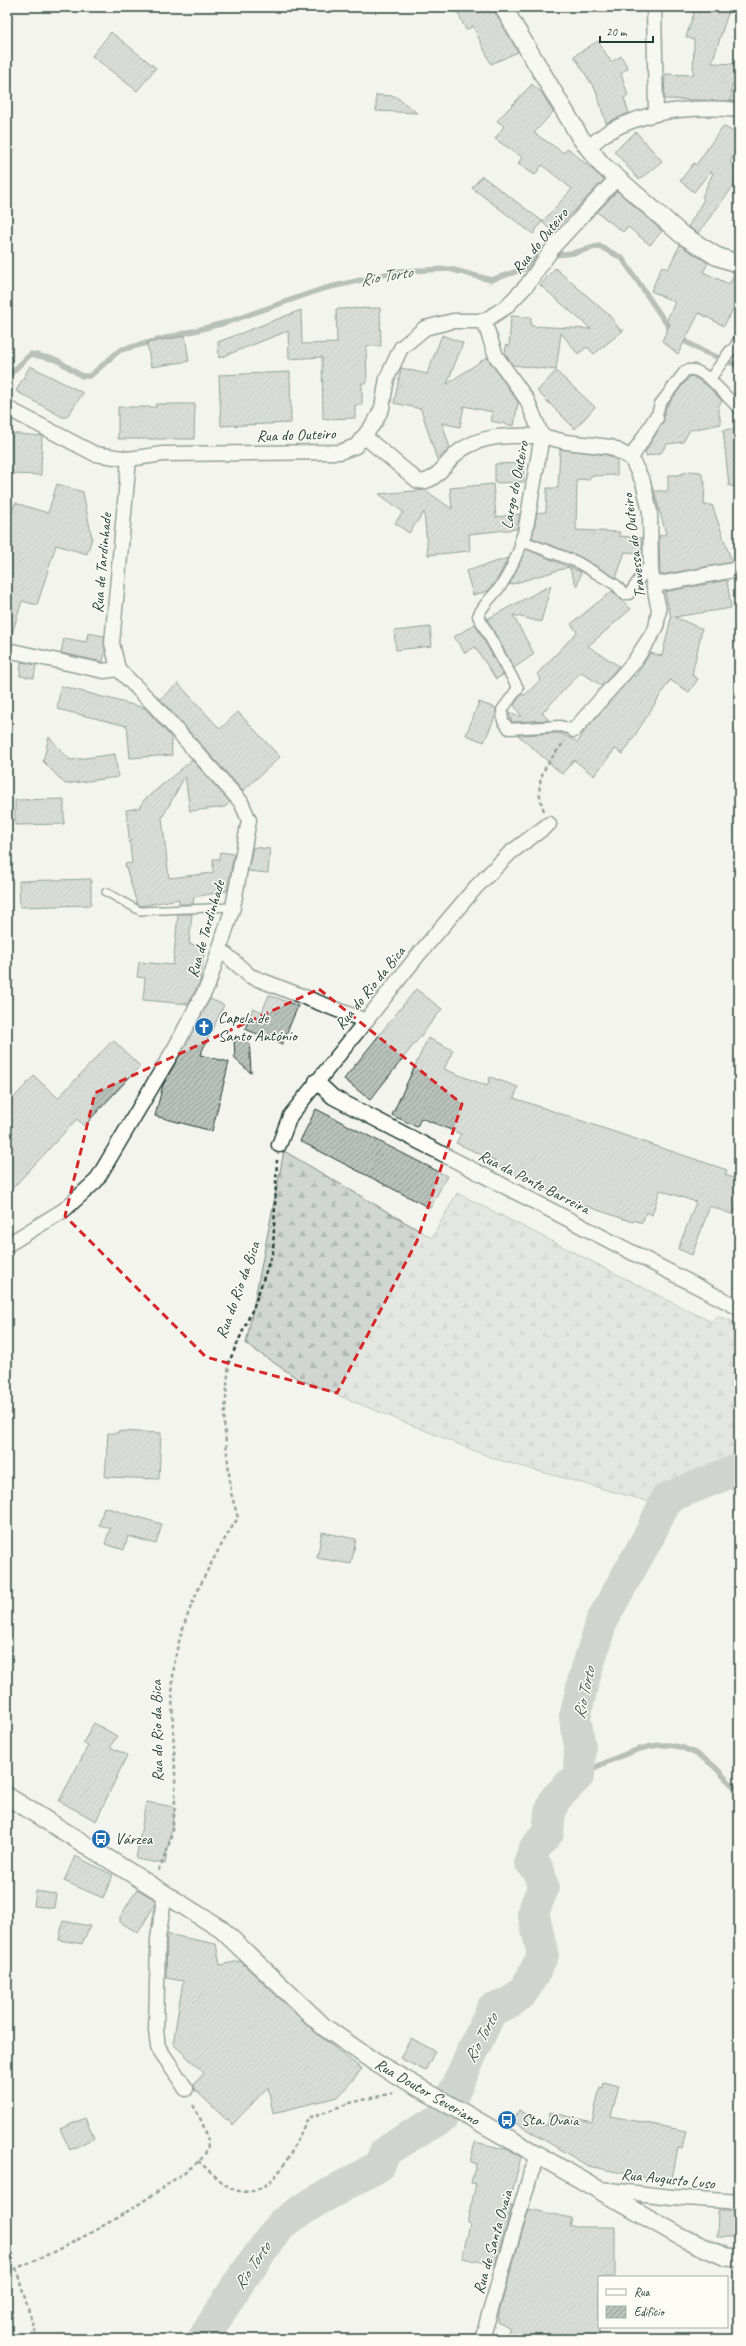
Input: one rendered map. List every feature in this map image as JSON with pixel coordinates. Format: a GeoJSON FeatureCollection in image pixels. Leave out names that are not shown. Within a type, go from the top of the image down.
{"type":"FeatureCollection","features":[{"type":"Feature","properties":{"kind":"street"},"geometry":{"type":"LineString","coordinates":[[502,7],[588,148],[616,179],[681,234],[716,256],[739,264]]}},
{"type":"Feature","properties":{"kind":"street"},"geometry":{"type":"LineString","coordinates":[[654,7],[656,112]]}},
{"type":"Feature","properties":{"kind":"street"},"geometry":{"type":"LineString","coordinates":[[588,148],[609,131],[656,112],[721,108],[739,110]]}},
{"type":"Feature","properties":{"kind":"street","name":"Rua do Outeiro"},"geometry":{"type":"LineString","coordinates":[[7,408],[95,454],[129,459],[163,454],[340,452],[356,446],[365,437],[382,408],[387,378],[401,348],[425,328],[453,321],[484,322],[506,307],[527,285],[555,245],[616,179]]}},
{"type":"Feature","properties":{"kind":"street"},"geometry":{"type":"LineString","coordinates":[[484,322],[496,356],[527,400],[542,436]]}},
{"type":"Feature","properties":{"kind":"street"},"geometry":{"type":"LineString","coordinates":[[710,379],[735,347]]}},
{"type":"Feature","properties":{"kind":"street"},"geometry":{"type":"LineString","coordinates":[[365,437],[418,481],[425,482],[432,480],[459,451],[478,440],[496,436],[542,436],[566,442],[611,447],[631,458],[656,418],[660,404],[685,371],[690,369],[698,371],[710,379],[739,409]]}},
{"type":"Feature","properties":{"kind":"street","name":"Largo do Outeiro"},"geometry":{"type":"LineString","coordinates":[[522,541],[525,533],[542,436]]}},
{"type":"Feature","properties":{"kind":"street","name":"Travessa do Outeiro"},"geometry":{"type":"LineString","coordinates":[[574,730],[634,662],[656,628],[659,610],[654,585],[650,512],[643,482],[631,458]]}},
{"type":"Feature","properties":{"kind":"street","name":"Rua de Tardinhade"},"geometry":{"type":"LineString","coordinates":[[7,1245],[64,1210],[96,1181],[176,1046],[208,985],[221,950],[233,907],[249,820],[241,802],[156,707],[118,669],[112,644],[129,459]]}},
{"type":"Feature","properties":{"kind":"street"},"geometry":{"type":"LineString","coordinates":[[574,730],[560,726],[508,729],[503,721],[502,710],[518,688],[478,616],[483,604],[500,587],[512,567],[522,541],[577,562],[616,585],[624,594],[629,594],[652,562]]}},
{"type":"Feature","properties":{"kind":"street"},"geometry":{"type":"LineString","coordinates":[[654,585],[739,569]]}},
{"type":"Feature","properties":{"kind":"street"},"geometry":{"type":"LineString","coordinates":[[7,650],[104,671],[118,669]]}},
{"type":"Feature","properties":{"kind":"street","name":"Rua do Rio da Bica"},"geometry":{"type":"LineString","coordinates":[[279,1145],[290,1116],[316,1081],[419,954],[476,887],[510,853],[549,824]]}},
{"type":"Feature","properties":{"kind":"street"},"geometry":{"type":"LineString","coordinates":[[221,950],[250,976],[366,1021]]}},
{"type":"Feature","properties":{"kind":"street","name":"Rua da Ponte Barreira"},"geometry":{"type":"LineString","coordinates":[[316,1081],[333,1097],[739,1308]]}},
{"type":"Feature","properties":{"kind":"street","name":"Rua Doutor Severiano"},"geometry":{"type":"LineString","coordinates":[[7,1796],[151,1883],[221,1929],[324,2027],[376,2063],[685,2239],[726,2257],[739,2258]]}},
{"type":"Feature","properties":{"kind":"street"},"geometry":{"type":"LineString","coordinates":[[165,1893],[158,1939],[156,2036],[158,2047],[186,2089]]}},
{"type":"Feature","properties":{"kind":"street","name":"Rua de Santa Ovaia"},"geometry":{"type":"LineString","coordinates":[[482,2339],[531,2173],[539,2156]]}},
{"type":"Feature","properties":{"kind":"street","name":"Rua Augusto Luso"},"geometry":{"type":"LineString","coordinates":[[594,2188],[672,2197],[739,2202]]}},
{"type":"Feature","properties":{"kind":"lane"},"geometry":{"type":"LineString","coordinates":[[106,892],[140,912],[233,907]]}},
{"type":"Feature","properties":{"kind":"path"},"geometry":{"type":"LineString","coordinates":[[549,824],[538,796],[540,775],[574,730]]}},
{"type":"Feature","properties":{"kind":"path","name":"Rua do Rio da Bica"},"geometry":{"type":"LineString","coordinates":[[151,1883],[165,1859],[171,1833],[176,1795],[171,1721],[173,1668],[178,1641],[219,1547],[238,1518],[231,1493],[224,1422],[229,1362],[254,1306],[273,1251],[275,1176],[279,1145]]}},
{"type":"Feature","properties":{"kind":"path"},"geometry":{"type":"LineString","coordinates":[[198,2161],[234,2190],[255,2191],[270,2182],[284,2163],[308,2118],[381,2095],[406,2092],[417,2087]]}},
{"type":"Feature","properties":{"kind":"path"},"geometry":{"type":"LineString","coordinates":[[7,2272],[92,2232],[154,2194],[198,2161],[207,2151],[207,2139],[186,2089]]}},
{"type":"Feature","properties":{"kind":"path"},"geometry":{"type":"LineString","coordinates":[[16,2268],[37,2339]]}},
{"type":"Feature","properties":{"kind":"highlighted area"},"geometry":{"type":"Polygon","coordinates":[[[319,989],[462,1104],[417,1241],[337,1393],[206,1357],[65,1216],[95,1093],[319,989]]]}},
{"type":"Feature","properties":{"kind":"green space"},"geometry":{"type":"Polygon","coordinates":[[[284,1151],[432,1238],[457,1193],[711,1322],[718,1316],[739,1324],[739,1456],[700,1487],[657,1496],[654,1503],[495,1459],[298,1379],[246,1344],[284,1151]]]}},
{"type":"Feature","properties":{"kind":"building"},"geometry":{"type":"Polygon","coordinates":[[[455,7],[493,7],[518,52],[491,64],[473,26],[466,30],[455,7]]]}},
{"type":"Feature","properties":{"kind":"building"},"geometry":{"type":"Polygon","coordinates":[[[696,7],[730,7],[712,63],[739,64],[739,85],[732,84],[731,101],[664,99],[665,74],[693,75],[694,40],[686,37],[696,7]]]}},
{"type":"Feature","properties":{"kind":"building"},"geometry":{"type":"Polygon","coordinates":[[[111,32],[156,68],[137,91],[92,56],[111,32]]]}},
{"type":"Feature","properties":{"kind":"building"},"geometry":{"type":"Polygon","coordinates":[[[598,41],[611,62],[621,56],[628,68],[621,73],[628,96],[624,98],[629,113],[606,123],[596,91],[574,56],[598,41]]]}},
{"type":"Feature","properties":{"kind":"building"},"geometry":{"type":"Polygon","coordinates":[[[532,84],[542,93],[553,112],[534,133],[564,153],[568,148],[604,180],[553,232],[542,222],[572,189],[542,165],[535,175],[518,164],[522,157],[495,139],[504,126],[497,121],[532,84]]]}},
{"type":"Feature","properties":{"kind":"building"},"geometry":{"type":"Polygon","coordinates":[[[376,95],[395,96],[417,113],[376,111],[376,95]]]}},
{"type":"Feature","properties":{"kind":"building"},"geometry":{"type":"Polygon","coordinates":[[[723,126],[739,135],[739,147],[730,162],[739,168],[739,179],[698,233],[688,227],[704,199],[702,197],[713,173],[710,172],[694,192],[680,181],[694,163],[696,165],[723,126]]]}},
{"type":"Feature","properties":{"kind":"building"},"geometry":{"type":"Polygon","coordinates":[[[636,132],[662,161],[639,180],[614,151],[636,132]]]}},
{"type":"Feature","properties":{"kind":"building"},"geometry":{"type":"Polygon","coordinates":[[[482,176],[542,221],[533,234],[472,188],[482,176]]]}},
{"type":"Feature","properties":{"kind":"building"},"geometry":{"type":"Polygon","coordinates":[[[617,191],[662,231],[650,245],[628,227],[623,232],[597,212],[617,191]]]}},
{"type":"Feature","properties":{"kind":"building"},"geometry":{"type":"Polygon","coordinates":[[[680,245],[708,263],[703,272],[729,284],[735,273],[739,274],[739,298],[724,326],[699,313],[678,354],[662,341],[670,324],[666,322],[675,302],[651,291],[662,266],[668,269],[680,245]]]}},
{"type":"Feature","properties":{"kind":"building"},"geometry":{"type":"Polygon","coordinates":[[[555,268],[609,315],[620,330],[624,330],[594,354],[587,347],[578,354],[561,333],[556,370],[513,365],[505,354],[506,345],[509,346],[511,316],[531,317],[531,326],[591,329],[540,285],[555,268]]]}},
{"type":"Feature","properties":{"kind":"building"},"geometry":{"type":"Polygon","coordinates":[[[380,308],[381,346],[366,346],[367,383],[362,383],[362,405],[355,405],[355,418],[323,419],[322,357],[289,359],[288,331],[219,358],[218,342],[301,310],[302,344],[337,343],[336,309],[380,308]]]}},
{"type":"Feature","properties":{"kind":"building"},"geometry":{"type":"Polygon","coordinates":[[[442,335],[463,343],[447,384],[487,357],[518,402],[514,426],[491,421],[493,412],[464,406],[460,427],[442,423],[450,448],[437,460],[421,409],[394,403],[401,368],[427,374],[442,335]]]}},
{"type":"Feature","properties":{"kind":"building"},"geometry":{"type":"Polygon","coordinates":[[[185,336],[189,361],[151,367],[147,343],[185,336]]]}},
{"type":"Feature","properties":{"kind":"building"},"geometry":{"type":"Polygon","coordinates":[[[30,366],[83,393],[67,417],[62,417],[16,391],[30,366]]]}},
{"type":"Feature","properties":{"kind":"building"},"geometry":{"type":"Polygon","coordinates":[[[556,371],[595,407],[575,429],[537,391],[556,371]]]}},
{"type":"Feature","properties":{"kind":"building"},"geometry":{"type":"Polygon","coordinates":[[[290,372],[291,423],[221,426],[219,375],[290,372]]]}},
{"type":"Feature","properties":{"kind":"building"},"geometry":{"type":"Polygon","coordinates":[[[692,376],[708,386],[722,401],[718,407],[721,424],[690,430],[683,442],[667,444],[661,453],[646,456],[645,452],[663,422],[666,407],[689,377],[692,376]]]}},
{"type":"Feature","properties":{"kind":"building"},"geometry":{"type":"Polygon","coordinates":[[[156,404],[195,404],[194,439],[118,439],[118,407],[156,407],[156,404]]]}},
{"type":"Feature","properties":{"kind":"building"},"geometry":{"type":"Polygon","coordinates":[[[739,428],[739,486],[729,486],[723,430],[739,428]]]}},
{"type":"Feature","properties":{"kind":"building"},"geometry":{"type":"Polygon","coordinates":[[[7,433],[42,436],[41,475],[7,474],[7,433]]]}},
{"type":"Feature","properties":{"kind":"building"},"geometry":{"type":"Polygon","coordinates":[[[560,449],[608,455],[617,460],[617,475],[590,476],[589,480],[577,479],[576,530],[620,532],[619,536],[642,538],[642,553],[625,552],[616,578],[579,556],[532,538],[537,513],[546,512],[547,488],[558,488],[560,449]]]}},
{"type":"Feature","properties":{"kind":"building"},"geometry":{"type":"Polygon","coordinates":[[[523,463],[524,482],[495,483],[495,464],[523,463]]]}},
{"type":"Feature","properties":{"kind":"building"},"geometry":{"type":"Polygon","coordinates":[[[689,471],[701,472],[705,483],[704,505],[712,505],[732,562],[660,575],[659,536],[666,534],[654,491],[668,491],[668,475],[678,475],[689,471]]]}},
{"type":"Feature","properties":{"kind":"building"},"geometry":{"type":"Polygon","coordinates":[[[57,484],[83,492],[92,538],[87,554],[56,545],[37,605],[22,601],[10,640],[7,639],[7,530],[15,503],[48,513],[57,484]]]}},
{"type":"Feature","properties":{"kind":"building"},"geometry":{"type":"Polygon","coordinates":[[[493,484],[496,517],[520,514],[517,529],[469,534],[470,551],[428,555],[424,512],[409,533],[395,523],[403,512],[379,494],[425,490],[452,509],[450,488],[493,484]]]}},
{"type":"Feature","properties":{"kind":"building"},"geometry":{"type":"Polygon","coordinates":[[[526,549],[581,572],[577,587],[569,567],[509,585],[526,549]]]}},
{"type":"Feature","properties":{"kind":"building"},"geometry":{"type":"Polygon","coordinates":[[[508,558],[498,578],[488,591],[473,595],[466,571],[508,558]]]}},
{"type":"Feature","properties":{"kind":"building"},"geometry":{"type":"Polygon","coordinates":[[[727,580],[731,608],[675,617],[702,629],[692,675],[698,679],[689,692],[670,680],[623,754],[615,749],[594,776],[574,760],[562,774],[518,735],[559,733],[578,742],[585,730],[633,675],[635,677],[650,653],[662,656],[671,618],[665,592],[727,580]]]}},
{"type":"Feature","properties":{"kind":"building"},"geometry":{"type":"Polygon","coordinates":[[[551,585],[541,622],[513,615],[534,654],[514,668],[487,619],[551,585]]]}},
{"type":"Feature","properties":{"kind":"building"},"geometry":{"type":"Polygon","coordinates":[[[612,591],[631,609],[588,646],[619,666],[602,686],[581,672],[542,713],[549,720],[512,722],[509,713],[522,717],[514,705],[521,694],[525,695],[541,679],[537,674],[577,632],[571,624],[612,591]]]}},
{"type":"Feature","properties":{"kind":"building"},"geometry":{"type":"Polygon","coordinates":[[[475,624],[503,675],[496,679],[475,647],[465,653],[454,637],[475,624]]]}},
{"type":"Feature","properties":{"kind":"building"},"geometry":{"type":"Polygon","coordinates":[[[430,627],[432,646],[396,650],[394,631],[430,627]]]}},
{"type":"Feature","properties":{"kind":"building"},"geometry":{"type":"Polygon","coordinates":[[[88,633],[104,636],[105,652],[103,662],[61,653],[64,638],[86,642],[88,633]]]}},
{"type":"Feature","properties":{"kind":"building"},"geometry":{"type":"Polygon","coordinates":[[[21,662],[36,665],[34,678],[20,676],[21,662]]]}},
{"type":"Feature","properties":{"kind":"building"},"geometry":{"type":"Polygon","coordinates":[[[178,683],[220,729],[238,712],[280,757],[243,791],[160,699],[178,683]]]}},
{"type":"Feature","properties":{"kind":"building"},"geometry":{"type":"Polygon","coordinates":[[[61,686],[145,708],[171,737],[172,755],[130,758],[127,726],[57,709],[61,686]]]}},
{"type":"Feature","properties":{"kind":"building"},"geometry":{"type":"Polygon","coordinates":[[[479,702],[496,708],[496,715],[484,742],[466,735],[479,702]]]}},
{"type":"Feature","properties":{"kind":"building"},"geometry":{"type":"Polygon","coordinates":[[[49,737],[70,760],[115,754],[118,777],[65,784],[43,761],[49,737]]]}},
{"type":"Feature","properties":{"kind":"building"},"geometry":{"type":"Polygon","coordinates":[[[192,760],[230,802],[225,807],[190,811],[185,776],[162,818],[169,878],[213,873],[213,859],[219,859],[220,852],[234,854],[227,891],[194,897],[193,904],[179,904],[179,899],[140,906],[137,904],[125,864],[132,863],[126,810],[139,808],[144,800],[192,760]]]}},
{"type":"Feature","properties":{"kind":"building"},"geometry":{"type":"Polygon","coordinates":[[[64,799],[64,824],[15,825],[15,800],[64,799]]]}},
{"type":"Feature","properties":{"kind":"building"},"geometry":{"type":"Polygon","coordinates":[[[253,847],[270,849],[268,873],[248,871],[253,847]]]}},
{"type":"Feature","properties":{"kind":"building"},"geometry":{"type":"Polygon","coordinates":[[[91,879],[91,905],[20,907],[19,881],[91,879]]]}},
{"type":"Feature","properties":{"kind":"building"},"geometry":{"type":"Polygon","coordinates":[[[178,914],[192,914],[189,944],[205,946],[200,982],[188,1004],[143,1000],[145,978],[137,977],[139,962],[173,965],[178,914]]]}},
{"type":"Feature","properties":{"kind":"building"},"geometry":{"type":"Polygon","coordinates":[[[416,989],[442,1009],[370,1100],[344,1079],[416,989]]]}},
{"type":"Feature","properties":{"kind":"building"},"geometry":{"type":"Polygon","coordinates":[[[269,995],[298,1006],[282,1044],[245,1029],[253,1008],[262,1012],[269,995]]]}},
{"type":"Feature","properties":{"kind":"building"},"geometry":{"type":"Polygon","coordinates":[[[210,999],[224,1005],[200,1055],[229,1062],[212,1131],[155,1116],[163,1085],[210,999]]]}},
{"type":"Feature","properties":{"kind":"building"},"geometry":{"type":"Polygon","coordinates":[[[249,1037],[251,1073],[235,1059],[234,1038],[249,1037]]]}},
{"type":"Feature","properties":{"kind":"building"},"geometry":{"type":"Polygon","coordinates":[[[428,1038],[453,1050],[444,1069],[487,1086],[490,1077],[518,1087],[514,1098],[727,1170],[725,1175],[739,1180],[739,1200],[734,1215],[710,1206],[692,1255],[678,1249],[696,1202],[660,1190],[652,1215],[646,1212],[642,1223],[634,1220],[633,1222],[556,1196],[557,1194],[493,1164],[495,1161],[456,1143],[461,1134],[421,1118],[417,1127],[392,1115],[428,1038]]]}},
{"type":"Feature","properties":{"kind":"building"},"geometry":{"type":"Polygon","coordinates":[[[113,1040],[140,1066],[84,1126],[77,1119],[7,1194],[7,1105],[34,1076],[58,1098],[113,1040]]]}},
{"type":"Feature","properties":{"kind":"building"},"geometry":{"type":"Polygon","coordinates":[[[316,1109],[447,1176],[430,1208],[300,1141],[316,1109]]]}},
{"type":"Feature","properties":{"kind":"building"},"geometry":{"type":"Polygon","coordinates":[[[118,1431],[161,1433],[159,1479],[105,1477],[108,1433],[118,1433],[118,1431]]]}},
{"type":"Feature","properties":{"kind":"building"},"geometry":{"type":"Polygon","coordinates":[[[104,1507],[162,1524],[156,1544],[128,1536],[124,1550],[105,1544],[110,1528],[99,1525],[104,1507]]]}},
{"type":"Feature","properties":{"kind":"building"},"geometry":{"type":"Polygon","coordinates":[[[322,1532],[356,1539],[351,1564],[317,1558],[322,1532]]]}},
{"type":"Feature","properties":{"kind":"building"},"geometry":{"type":"Polygon","coordinates":[[[94,1723],[117,1736],[110,1747],[127,1755],[96,1821],[59,1801],[88,1746],[83,1743],[94,1723]]]}},
{"type":"Feature","properties":{"kind":"building"},"geometry":{"type":"Polygon","coordinates":[[[146,1802],[175,1807],[165,1864],[136,1859],[146,1802]]]}},
{"type":"Feature","properties":{"kind":"building"},"geometry":{"type":"Polygon","coordinates":[[[75,1856],[113,1875],[103,1898],[64,1881],[75,1856]]]}},
{"type":"Feature","properties":{"kind":"building"},"geometry":{"type":"Polygon","coordinates":[[[137,1889],[155,1900],[154,1906],[138,1933],[120,1922],[120,1917],[137,1889]]]}},
{"type":"Feature","properties":{"kind":"building"},"geometry":{"type":"Polygon","coordinates":[[[36,1891],[56,1894],[54,1908],[34,1906],[36,1891]]]}},
{"type":"Feature","properties":{"kind":"building"},"geometry":{"type":"Polygon","coordinates":[[[63,1921],[90,1926],[82,1944],[59,1940],[63,1921]]]}},
{"type":"Feature","properties":{"kind":"building"},"geometry":{"type":"Polygon","coordinates":[[[167,1934],[216,1944],[220,1965],[240,1961],[317,2034],[362,2069],[338,2097],[273,2113],[268,2087],[232,2125],[194,2089],[193,2085],[204,2073],[173,2044],[183,1981],[166,1978],[167,1934]]]}},
{"type":"Feature","properties":{"kind":"building"},"geometry":{"type":"Polygon","coordinates":[[[411,2038],[435,2051],[425,2071],[400,2058],[411,2038]]]}},
{"type":"Feature","properties":{"kind":"building"},"geometry":{"type":"Polygon","coordinates":[[[604,2082],[619,2086],[611,2116],[686,2131],[682,2149],[678,2148],[671,2183],[588,2166],[512,2121],[519,2110],[547,2126],[550,2112],[592,2122],[600,2087],[603,2088],[604,2082]]]}},
{"type":"Feature","properties":{"kind":"building"},"geometry":{"type":"Polygon","coordinates":[[[85,2118],[94,2138],[70,2150],[60,2129],[85,2118]]]}},
{"type":"Feature","properties":{"kind":"building"},"geometry":{"type":"Polygon","coordinates":[[[475,2142],[509,2150],[521,2157],[509,2205],[512,2206],[495,2265],[462,2258],[470,2224],[467,2223],[476,2184],[471,2183],[476,2164],[470,2162],[475,2142]]]}},
{"type":"Feature","properties":{"kind":"building"},"geometry":{"type":"Polygon","coordinates":[[[529,2209],[572,2218],[570,2227],[615,2227],[615,2276],[598,2276],[599,2339],[504,2339],[510,2329],[498,2322],[499,2312],[529,2209]]]}},
{"type":"Feature","properties":{"kind":"building"},"geometry":{"type":"Polygon","coordinates":[[[718,2210],[739,2210],[739,2226],[734,2226],[734,2237],[717,2237],[718,2210]]]}},
{"type":"Feature","properties":{"kind":"waterway","name":"Rio Torto"},"geometry":{"type":"LineString","coordinates":[[7,377],[31,354],[57,360],[82,376],[90,376],[120,350],[228,322],[322,289],[400,271],[450,269],[491,280],[524,269],[537,257],[573,253],[599,246],[622,258],[672,332]]}},
{"type":"Feature","properties":{"kind":"waterway","name":"Rio Torto"},"geometry":{"type":"LineString","coordinates":[[678,337],[702,351],[739,366]]}},
{"type":"Feature","properties":{"kind":"waterway","name":"Rio Torto"},"geometry":{"type":"LineString","coordinates":[[203,2339],[238,2284],[281,2224],[313,2203],[379,2166],[385,2152],[442,2118],[492,2009],[503,2006],[519,1996],[529,1982],[543,1955],[533,1912],[543,1888],[539,1871],[530,1861],[535,1848],[548,1833],[550,1812],[555,1799],[579,1775],[580,1747],[575,1717],[583,1682],[602,1620],[649,1536],[667,1498],[739,1469]]}},
{"type":"Feature","properties":{"kind":"waterway"},"geometry":{"type":"LineString","coordinates":[[579,1775],[642,1748],[668,1745],[688,1750],[705,1759],[739,1790]]}},
{"type":"Feature","properties":{"kind":"place","name":"Capela de Santo António"},"geometry":{"type":"Point","coordinates":[204,1027]}},
{"type":"Feature","properties":{"kind":"place","name":"Várzea"},"geometry":{"type":"Point","coordinates":[101,1839]}},
{"type":"Feature","properties":{"kind":"place","name":"Sta. Ovaia"},"geometry":{"type":"Point","coordinates":[507,2120]}}]}
